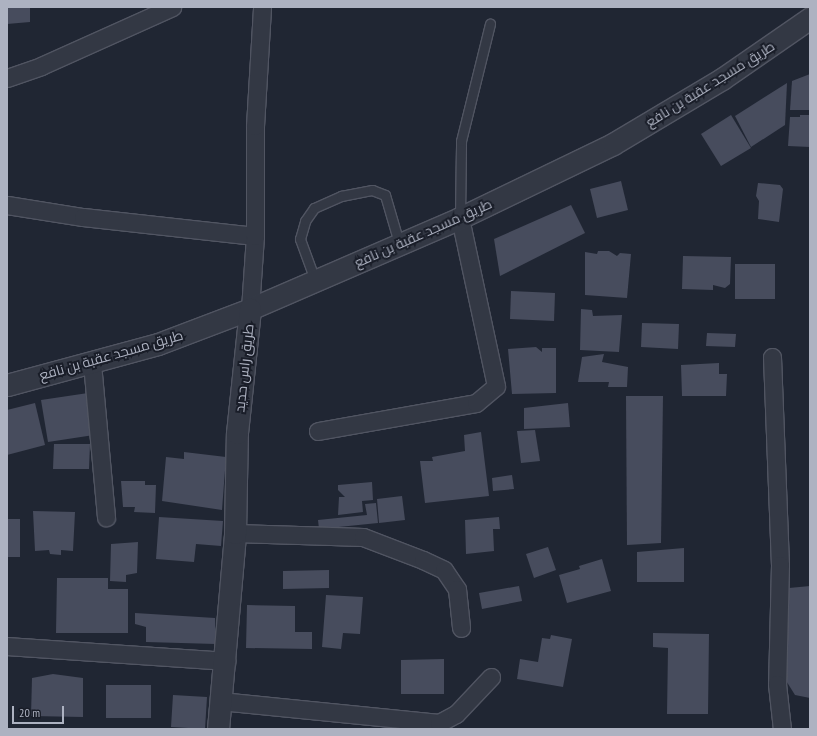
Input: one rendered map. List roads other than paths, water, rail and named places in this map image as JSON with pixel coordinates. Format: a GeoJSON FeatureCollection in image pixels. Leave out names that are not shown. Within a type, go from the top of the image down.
{"type":"FeatureCollection","features":[{"type":"Feature","properties":{"kind":"street"},"geometry":{"type":"LineString","coordinates":[[7,78],[41,66],[172,7]]}},
{"type":"Feature","properties":{"kind":"street","name":"طريق راس حديد"},"geometry":{"type":"LineString","coordinates":[[218,729],[220,701],[226,661],[236,533],[237,433],[250,309],[255,236],[255,126],[262,7]]}},
{"type":"Feature","properties":{"kind":"street","name":"طريق مسجد عقبة بن نافع"},"geometry":{"type":"LineString","coordinates":[[7,385],[158,344],[250,309],[399,243],[460,218],[613,144],[722,79],[810,18]]}},
{"type":"Feature","properties":{"kind":"street"},"geometry":{"type":"LineString","coordinates":[[7,205],[83,217],[255,236]]}},
{"type":"Feature","properties":{"kind":"street"},"geometry":{"type":"LineString","coordinates":[[318,431],[476,403],[496,386],[460,218]]}},
{"type":"Feature","properties":{"kind":"street"},"geometry":{"type":"LineString","coordinates":[[772,356],[780,565],[777,684],[782,729]]}},
{"type":"Feature","properties":{"kind":"street"},"geometry":{"type":"LineString","coordinates":[[92,363],[106,517]]}},
{"type":"Feature","properties":{"kind":"street"},"geometry":{"type":"LineString","coordinates":[[236,533],[363,537],[423,560],[444,570],[457,589],[462,628]]}},
{"type":"Feature","properties":{"kind":"street"},"geometry":{"type":"LineString","coordinates":[[7,646],[226,661]]}},
{"type":"Feature","properties":{"kind":"street"},"geometry":{"type":"LineString","coordinates":[[220,701],[439,723],[456,714],[491,677]]}},
{"type":"Feature","properties":{"kind":"lane"},"geometry":{"type":"LineString","coordinates":[[460,218],[462,141],[490,24]]}},
{"type":"Feature","properties":{"kind":"lane"},"geometry":{"type":"LineString","coordinates":[[315,280],[300,239],[305,221],[314,208],[341,196],[372,190],[385,195],[399,243]]}}]}
